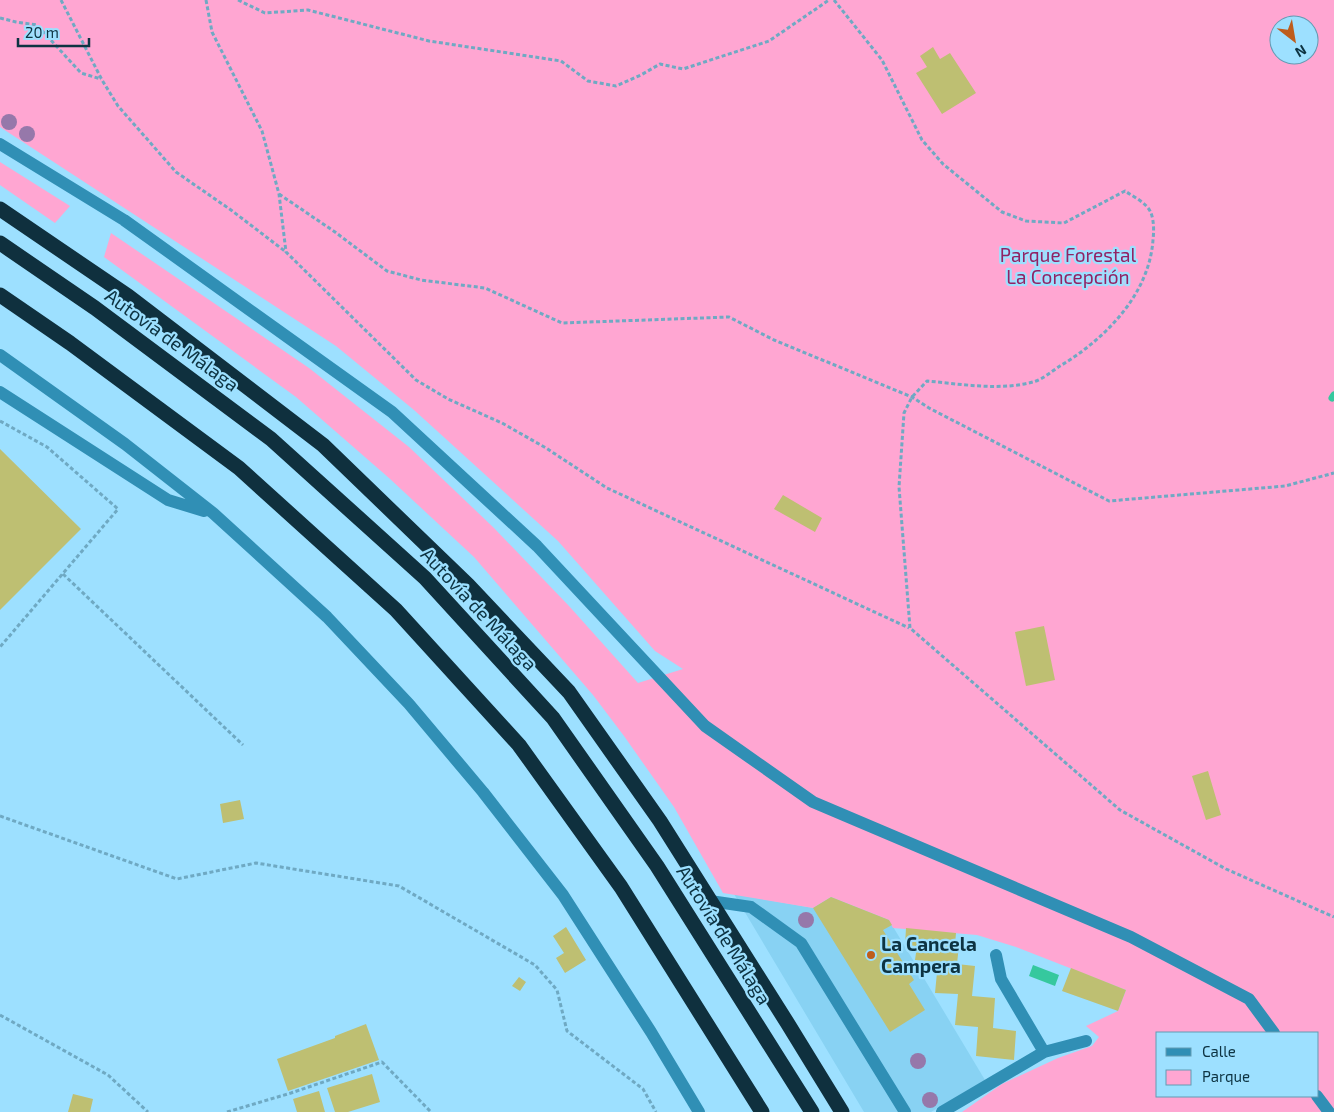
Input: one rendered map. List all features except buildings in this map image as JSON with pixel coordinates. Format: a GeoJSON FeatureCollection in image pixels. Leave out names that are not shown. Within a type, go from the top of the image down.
{"type":"FeatureCollection","features":[{"type":"Feature","properties":{"kind":"highway"},"geometry":{"type":"LineString","coordinates":[[0,209],[128,296],[323,445],[461,579],[569,692],[660,821],[842,1112]]}},
{"type":"Feature","properties":{"kind":"highway","name":"Autovía de Málaga"},"geometry":{"type":"LineString","coordinates":[[0,243],[95,308],[271,439],[425,578],[553,718],[657,866],[812,1112]]}},
{"type":"Feature","properties":{"kind":"highway"},"geometry":{"type":"LineString","coordinates":[[0,295],[70,343],[238,468],[396,610],[519,745],[620,887],[762,1112]]}},
{"type":"Feature","properties":{"kind":"street"},"geometry":{"type":"LineString","coordinates":[[0,144],[124,220],[392,412],[537,546],[705,726],[813,802],[1131,937],[1250,999],[1273,1032]]}},
{"type":"Feature","properties":{"kind":"street"},"geometry":{"type":"LineString","coordinates":[[0,355],[125,444],[213,513],[327,617],[409,704],[483,792],[563,895],[651,1032],[699,1112]]}},
{"type":"Feature","properties":{"kind":"street"},"geometry":{"type":"LineString","coordinates":[[0,392],[168,500],[213,513]]}},
{"type":"Feature","properties":{"kind":"street"},"geometry":{"type":"LineString","coordinates":[[710,901],[751,907],[801,943],[904,1112]]}},
{"type":"Feature","properties":{"kind":"street"},"geometry":{"type":"LineString","coordinates":[[996,955],[1001,979],[1044,1052]]}},
{"type":"Feature","properties":{"kind":"street"},"geometry":{"type":"LineString","coordinates":[[942,1112],[1044,1052],[1086,1041]]}},
{"type":"Feature","properties":{"kind":"street"},"geometry":{"type":"LineString","coordinates":[[1319,1097],[1329,1112]]}},
{"type":"Feature","properties":{"kind":"path"},"geometry":{"type":"LineString","coordinates":[[61,0],[102,80],[118,106],[176,172],[231,210],[286,252],[416,380],[448,399],[502,423],[546,448],[607,488],[910,628],[1120,810],[1226,869],[1334,917]]}},
{"type":"Feature","properties":{"kind":"path"},"geometry":{"type":"LineString","coordinates":[[206,0],[212,32],[262,131],[279,194],[286,252]]}},
{"type":"Feature","properties":{"kind":"path"},"geometry":{"type":"LineString","coordinates":[[238,0],[265,13],[308,10],[429,40],[561,61],[588,81],[616,86],[660,64],[683,69],[769,42],[829,0]]}},
{"type":"Feature","properties":{"kind":"path"},"geometry":{"type":"LineString","coordinates":[[834,0],[882,60],[922,140],[943,164],[1002,212],[1026,221],[1064,224],[1125,192],[1141,201],[1151,212],[1154,229],[1152,250],[1144,280],[1132,302],[1113,323],[1067,362],[1035,382],[1000,386],[927,381],[912,397],[904,413],[899,487],[910,628]]}},
{"type":"Feature","properties":{"kind":"path"},"geometry":{"type":"LineString","coordinates":[[0,18],[37,25],[81,73],[102,80]]}},
{"type":"Feature","properties":{"kind":"path"},"geometry":{"type":"LineString","coordinates":[[279,194],[335,232],[388,272],[421,280],[485,288],[562,323],[729,317],[774,340],[912,397],[929,408],[1109,502],[1285,486],[1334,473]]}},
{"type":"Feature","properties":{"kind":"path"},"geometry":{"type":"LineString","coordinates":[[0,421],[47,447],[118,509],[0,647]]}},
{"type":"Feature","properties":{"kind":"path"},"geometry":{"type":"LineString","coordinates":[[63,574],[243,745]]}},
{"type":"Feature","properties":{"kind":"path"},"geometry":{"type":"LineString","coordinates":[[0,816],[177,879],[256,863],[399,886],[535,965],[557,990],[567,1031],[644,1090],[656,1112]]}},
{"type":"Feature","properties":{"kind":"path"},"geometry":{"type":"LineString","coordinates":[[0,1015],[108,1075],[148,1112]]}},
{"type":"Feature","properties":{"kind":"path"},"geometry":{"type":"LineString","coordinates":[[227,1112],[291,1093],[382,1062],[431,1112]]}},
{"type":"Feature","properties":{"kind":"shaded area"},"geometry":{"type":"Polygon","coordinates":[[[734,894],[813,908],[831,897],[889,920],[985,1080],[931,1112],[864,1112],[734,894]]]}},
{"type":"Feature","properties":{"kind":"shaded area"},"geometry":{"type":"Polygon","coordinates":[[[1033,965],[1059,975],[1055,986],[1029,976],[1033,965]]]}},
{"type":"Feature","properties":{"kind":"green space","name":"Parque Forestal La Concepción"},"geometry":{"type":"Polygon","coordinates":[[[0,0],[1334,0],[1334,1112],[962,1112],[1002,1084],[1058,1058],[1092,1046],[1099,1037],[1086,1026],[1118,1011],[1126,990],[1016,947],[977,935],[893,928],[889,920],[831,897],[813,908],[723,893],[674,807],[624,736],[593,695],[474,557],[389,478],[296,397],[104,257],[111,233],[309,368],[409,447],[494,528],[569,606],[638,683],[683,669],[655,651],[558,541],[414,410],[336,346],[0,127],[0,0]]]}},
{"type":"Feature","properties":{"kind":"green space"},"geometry":{"type":"Polygon","coordinates":[[[0,162],[70,206],[55,223],[0,185],[0,162]]]}},
{"type":"Feature","properties":{"kind":"place","name":"La Cancela Campera"},"geometry":{"type":"Point","coordinates":[871,955]}}]}
